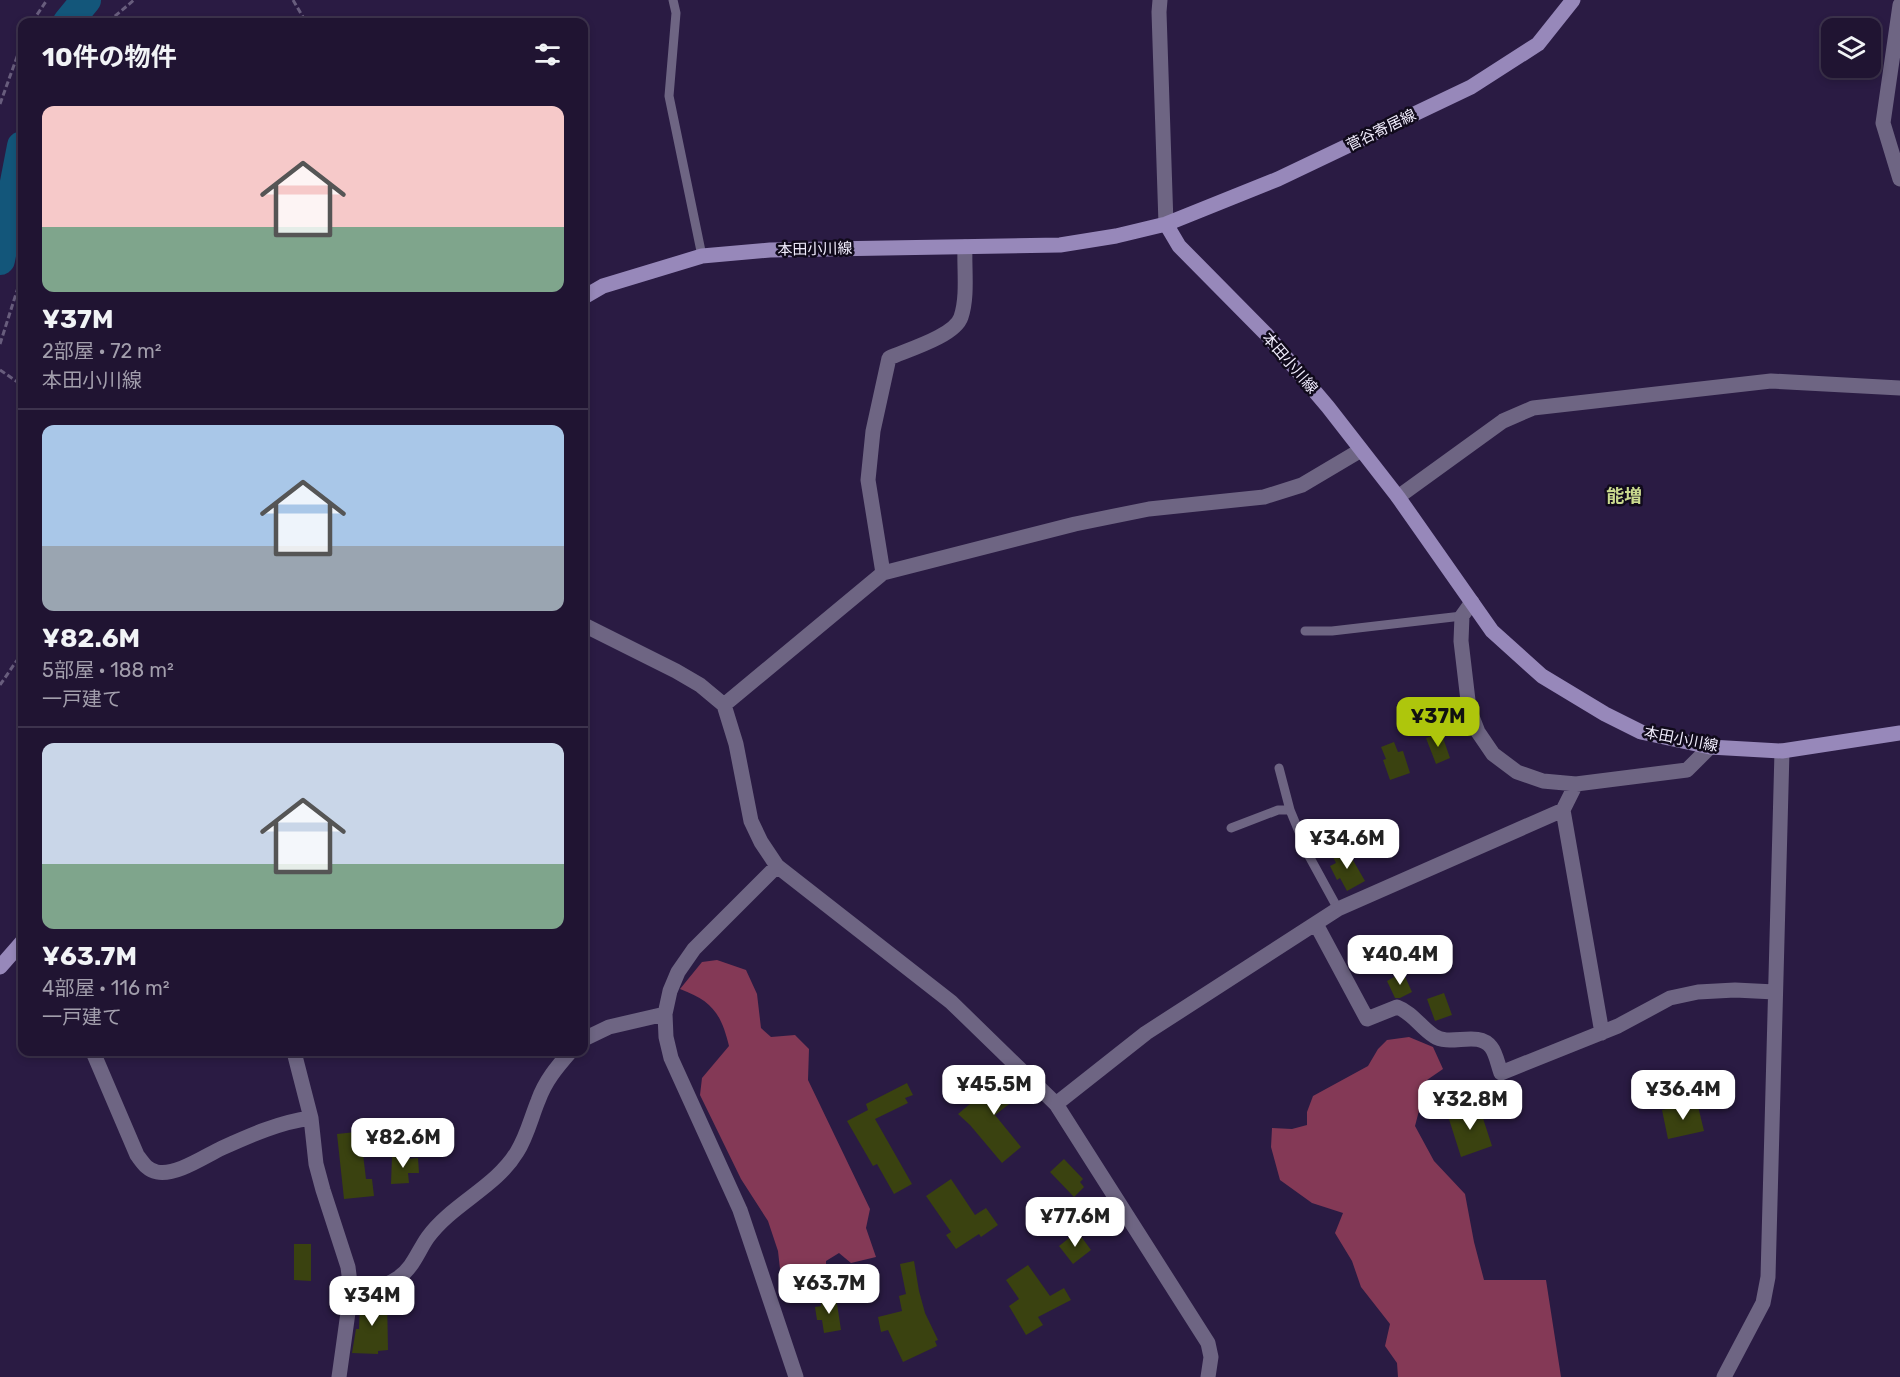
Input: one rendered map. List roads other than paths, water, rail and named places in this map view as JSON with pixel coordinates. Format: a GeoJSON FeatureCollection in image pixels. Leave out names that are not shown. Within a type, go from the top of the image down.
{"type":"FeatureCollection","features":[{"type":"Feature","properties":{"kind":"main road","name":"菅谷寄居線"},"geometry":{"type":"LineString","coordinates":[[1166,224],[1278,179],[1472,87],[1538,44],[1573,0]]}},
{"type":"Feature","properties":{"kind":"main road","name":"本田小川線"},"geometry":{"type":"LineString","coordinates":[[588,295],[603,286],[702,256],[770,250],[1060,245],[1116,236],[1166,224],[1179,246],[1267,335],[1361,450],[1398,497],[1492,631],[1542,676],[1605,714],[1641,732],[1710,747],[1782,751],[1900,733]]}},
{"type":"Feature","properties":{"kind":"main road"},"geometry":{"type":"LineString","coordinates":[[0,967],[18,947]]}},
{"type":"Feature","properties":{"kind":"street"},"geometry":{"type":"LineString","coordinates":[[1160,0],[1166,224]]}},
{"type":"Feature","properties":{"kind":"street"},"geometry":{"type":"LineString","coordinates":[[1900,5],[1883,123],[1900,179]]}},
{"type":"Feature","properties":{"kind":"street"},"geometry":{"type":"LineString","coordinates":[[883,573],[868,480],[873,430],[889,358],[950,332],[961,319],[964,299],[965,247]]}},
{"type":"Feature","properties":{"kind":"street"},"geometry":{"type":"LineString","coordinates":[[1398,497],[1503,421],[1533,408],[1772,381],[1900,388]]}},
{"type":"Feature","properties":{"kind":"street"},"geometry":{"type":"LineString","coordinates":[[724,705],[883,573],[1074,524],[1149,509],[1264,497],[1302,485],[1361,450]]}},
{"type":"Feature","properties":{"kind":"street"},"geometry":{"type":"LineString","coordinates":[[1472,602],[1462,616],[1461,641],[1469,709],[1478,732],[1493,754],[1517,772],[1543,782],[1576,784],[1687,770],[1710,747]]}},
{"type":"Feature","properties":{"kind":"street"},"geometry":{"type":"LineString","coordinates":[[588,628],[700,685],[724,705],[736,744],[751,821],[761,842],[777,866],[951,1002],[1056,1104],[1208,1343],[1211,1357],[1208,1377]]}},
{"type":"Feature","properties":{"kind":"street"},"geometry":{"type":"LineString","coordinates":[[1724,1377],[1763,1303],[1768,1276],[1782,751]]}},
{"type":"Feature","properties":{"kind":"street"},"geometry":{"type":"LineString","coordinates":[[1576,784],[1563,810],[1602,1033]]}},
{"type":"Feature","properties":{"kind":"street"},"geometry":{"type":"LineString","coordinates":[[1056,1104],[1146,1033],[1338,909],[1563,810]]}},
{"type":"Feature","properties":{"kind":"street"},"geometry":{"type":"LineString","coordinates":[[777,866],[694,949],[678,972],[670,991],[665,1014],[666,1037],[671,1058],[740,1210],[795,1377]]}},
{"type":"Feature","properties":{"kind":"street"},"geometry":{"type":"LineString","coordinates":[[1316,924],[1367,1019],[1397,1007],[1406,1010],[1434,1036],[1446,1041],[1474,1039],[1486,1041],[1492,1048],[1501,1073],[1618,1026],[1670,998],[1698,992],[1735,990],[1776,992]]}},
{"type":"Feature","properties":{"kind":"street"},"geometry":{"type":"LineString","coordinates":[[588,1037],[609,1026],[665,1014]]}},
{"type":"Feature","properties":{"kind":"street"},"geometry":{"type":"LineString","coordinates":[[95,1056],[138,1155],[145,1167],[158,1173],[174,1172],[223,1148],[289,1121],[311,1118]]}},
{"type":"Feature","properties":{"kind":"street"},"geometry":{"type":"LineString","coordinates":[[295,1056],[311,1118],[316,1164],[348,1267],[351,1291],[339,1377]]}},
{"type":"Feature","properties":{"kind":"street"},"geometry":{"type":"LineString","coordinates":[[351,1291],[381,1288],[401,1276],[428,1237],[506,1167],[517,1152],[527,1131],[545,1085],[566,1056]]}},
{"type":"Feature","properties":{"kind":"lane"},"geometry":{"type":"LineString","coordinates":[[673,0],[676,13],[669,96],[702,256]]}},
{"type":"Feature","properties":{"kind":"lane"},"geometry":{"type":"LineString","coordinates":[[1305,631],[1332,631],[1462,616]]}},
{"type":"Feature","properties":{"kind":"lane"},"geometry":{"type":"LineString","coordinates":[[1279,768],[1290,810],[1309,856],[1338,909]]}},
{"type":"Feature","properties":{"kind":"lane"},"geometry":{"type":"LineString","coordinates":[[1231,828],[1278,810],[1290,810]]}},
{"type":"Feature","properties":{"kind":"waterway"},"geometry":{"type":"LineString","coordinates":[[71,18],[86,0]]}},
{"type":"Feature","properties":{"kind":"waterway"},"geometry":{"type":"LineString","coordinates":[[0,260],[18,167]]}},
{"type":"Feature","properties":{"kind":"district","name":"能増"},"geometry":{"type":"Point","coordinates":[1624,496]}}]}
